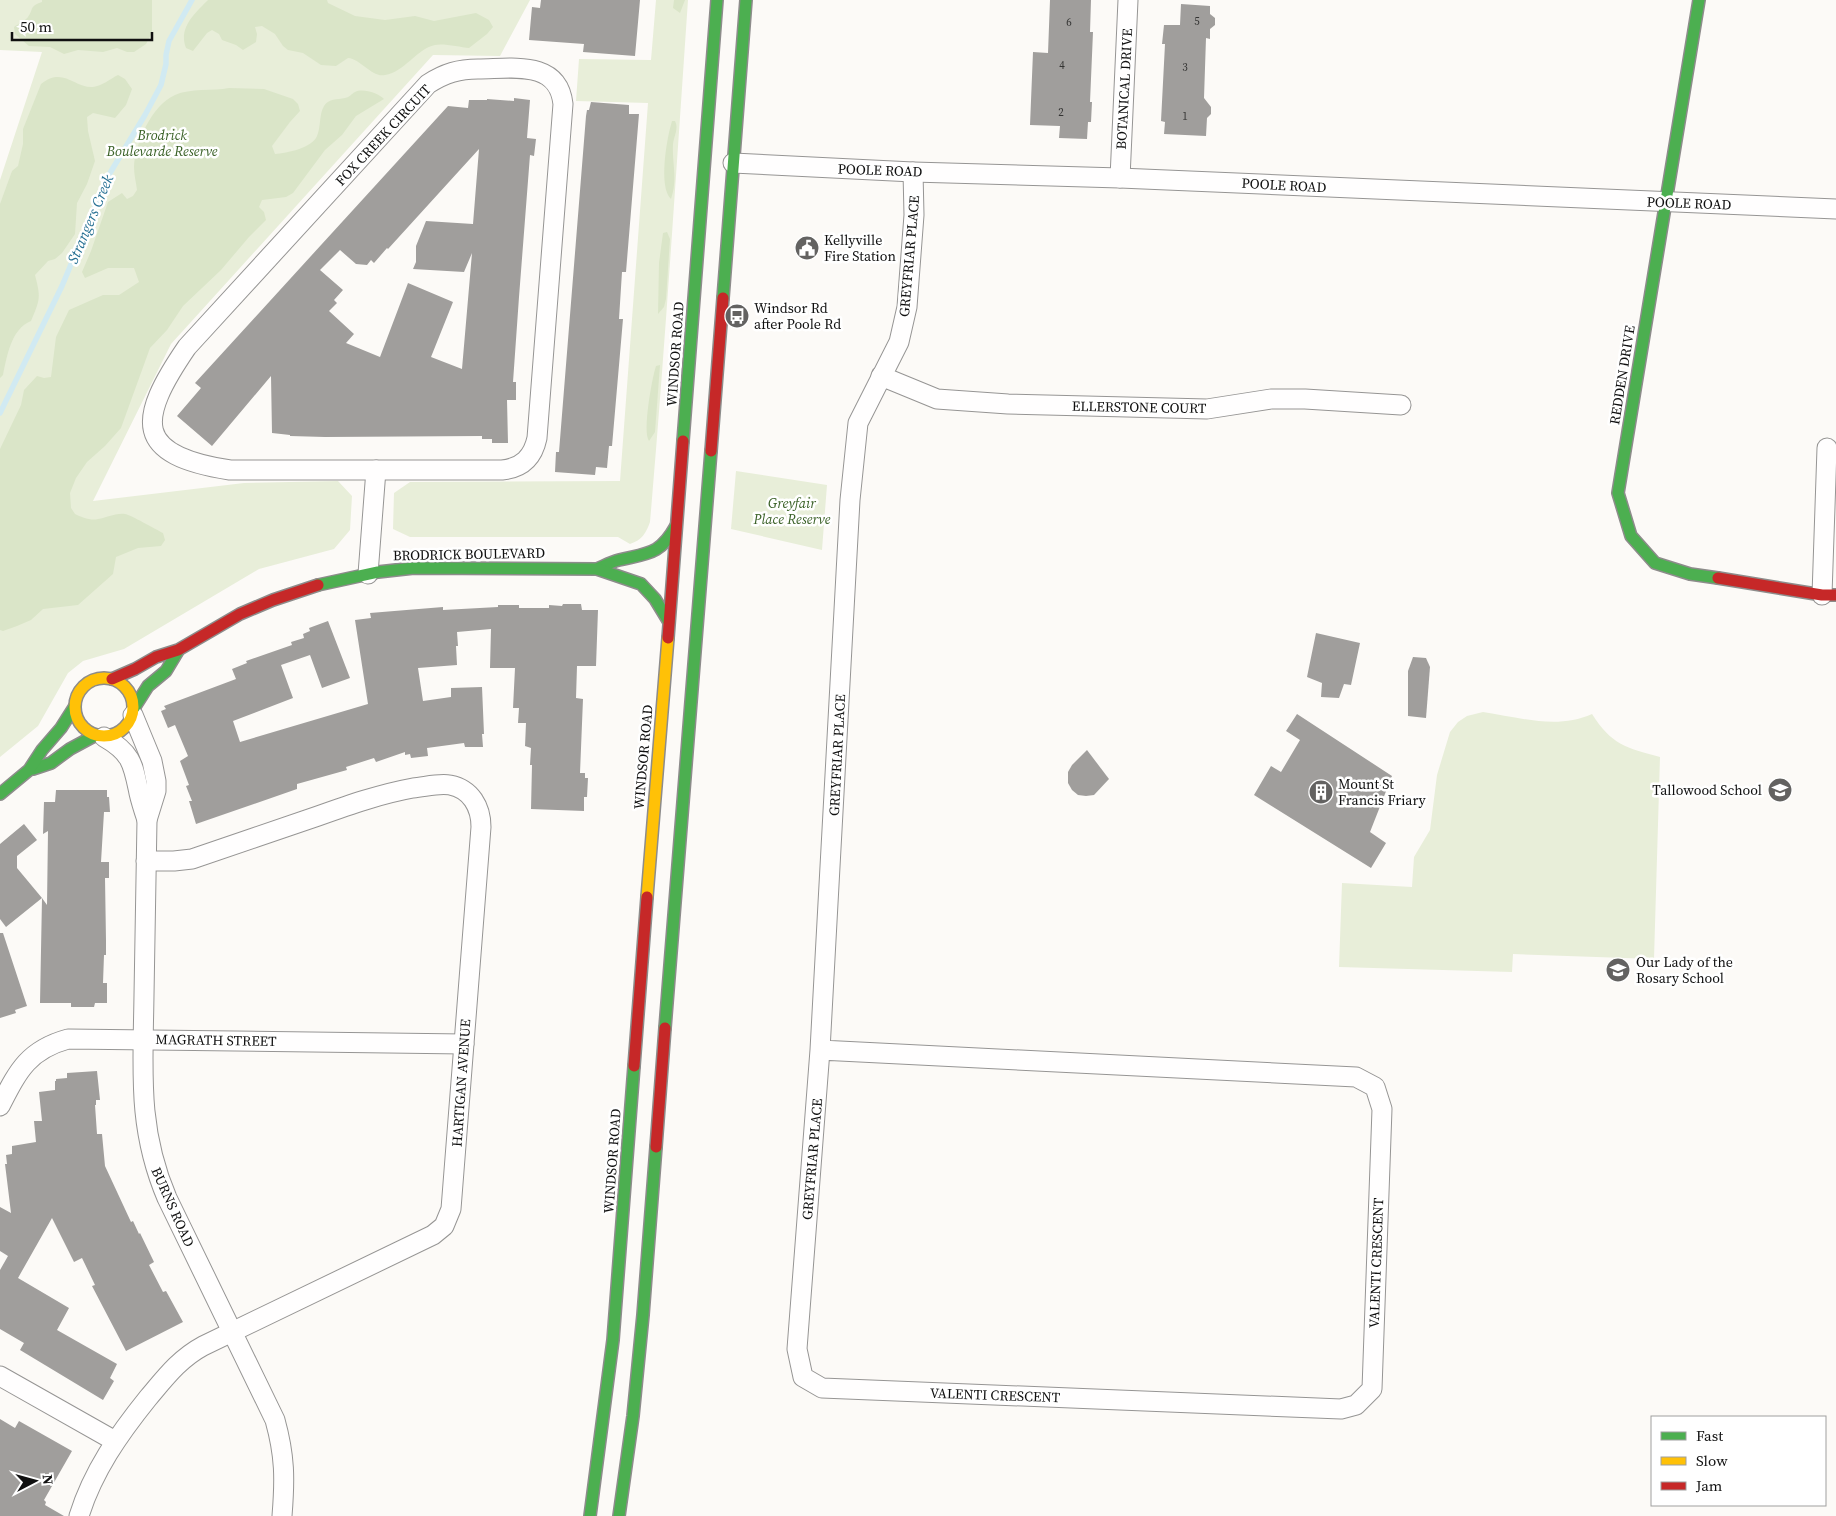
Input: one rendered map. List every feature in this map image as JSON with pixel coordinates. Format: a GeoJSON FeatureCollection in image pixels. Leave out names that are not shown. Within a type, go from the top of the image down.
{"type":"FeatureCollection","features":[{"type":"Feature","properties":{"kind":"main road","name":"WINDSOR ROAD"},"geometry":{"type":"LineString","coordinates":[[590,1516],[612,1350],[717,0]]}},
{"type":"Feature","properties":{"kind":"main road"},"geometry":{"type":"LineString","coordinates":[[619,1516],[633,1416],[643,1315],[746,0]]}},
{"type":"Feature","properties":{"kind":"main road","name":"REDDEN DRIVE"},"geometry":{"type":"LineString","coordinates":[[1699,0],[1618,493],[1631,536],[1656,563],[1690,574],[1829,595]]}},
{"type":"Feature","properties":{"kind":"main road","name":"BRODRICK BOULEVARD"},"geometry":{"type":"LineString","coordinates":[[597,569],[619,560],[640,558],[657,550],[671,537],[676,526]]}},
{"type":"Feature","properties":{"kind":"main road","name":"BRODRICK BOULEVARD"},"geometry":{"type":"LineString","coordinates":[[112,678],[135,669],[156,656],[178,650],[216,627],[273,600],[307,588],[368,574],[414,568],[597,569],[640,584],[656,598],[669,622]]}},
{"type":"Feature","properties":{"kind":"main road","name":"BRODRICK BOULEVARD"},"geometry":{"type":"LineString","coordinates":[[133,711],[148,686],[166,671],[178,650]]}},
{"type":"Feature","properties":{"kind":"main road"},"geometry":{"type":"LineString","coordinates":[[97,678],[112,678],[120,681],[130,692],[133,711],[125,728],[112,736],[100,736],[89,732],[78,721],[75,706],[76,699],[84,686],[97,678]]}},
{"type":"Feature","properties":{"kind":"main road"},"geometry":{"type":"LineString","coordinates":[[0,794],[29,770],[75,706]]}},
{"type":"Feature","properties":{"kind":"main road"},"geometry":{"type":"LineString","coordinates":[[29,770],[51,763],[70,749],[100,736]]}},
{"type":"Feature","properties":{"kind":"street","name":"BOTANICAL DRIVE"},"geometry":{"type":"LineString","coordinates":[[1120,178],[1128,0]]}},
{"type":"Feature","properties":{"kind":"street","name":"FOX CREEK CIRCUIT"},"geometry":{"type":"LineString","coordinates":[[459,70],[540,71],[553,79],[559,86],[563,104],[535,446],[532,454],[526,461],[510,469],[376,470],[230,470],[210,467],[179,456],[162,446],[153,432],[152,414],[172,370],[187,348],[428,84],[443,75],[459,70]]}},
{"type":"Feature","properties":{"kind":"street","name":"POOLE ROAD"},"geometry":{"type":"LineString","coordinates":[[733,163],[914,172],[1120,178],[1836,208]]}},
{"type":"Feature","properties":{"kind":"street","name":"GREYFRIAR PLACE"},"geometry":{"type":"LineString","coordinates":[[797,1348],[820,1050],[850,500],[858,422],[899,342],[907,307],[914,215],[914,172]]}},
{"type":"Feature","properties":{"kind":"street","name":"ELLERSTONE COURT"},"geometry":{"type":"LineString","coordinates":[[881,376],[937,399],[1008,404],[1207,410],[1271,399],[1305,399],[1401,405]]}},
{"type":"Feature","properties":{"kind":"street"},"geometry":{"type":"LineString","coordinates":[[1826,448],[1829,595]]}},
{"type":"Feature","properties":{"kind":"street"},"geometry":{"type":"LineString","coordinates":[[368,574],[376,470]]}},
{"type":"Feature","properties":{"kind":"street","name":"BURNS ROAD"},"geometry":{"type":"LineString","coordinates":[[133,711],[142,740],[152,761],[156,781],[156,791],[147,820],[144,1114],[154,1164],[167,1198],[275,1420],[284,1457],[282,1516]]}},
{"type":"Feature","properties":{"kind":"street","name":"BURNS ROAD"},"geometry":{"type":"LineString","coordinates":[[100,736],[121,749],[131,761],[147,820]]}},
{"type":"Feature","properties":{"kind":"street","name":"HARTIGAN AVENUE"},"geometry":{"type":"LineString","coordinates":[[79,1516],[93,1479],[115,1441],[175,1365],[193,1352],[232,1332],[433,1236],[444,1226],[451,1209],[481,818],[475,801],[460,788],[441,785],[391,793],[361,801],[192,859],[146,861]]}},
{"type":"Feature","properties":{"kind":"street","name":"MAGRATH STREET"},"geometry":{"type":"LineString","coordinates":[[0,1106],[16,1075],[33,1055],[49,1045],[68,1039],[464,1044]]}},
{"type":"Feature","properties":{"kind":"street","name":"VALENTI CRESCENT"},"geometry":{"type":"LineString","coordinates":[[797,1348],[803,1376],[822,1388],[1341,1409],[1356,1405],[1372,1389],[1382,1109],[1375,1087],[1356,1078],[820,1050]]}},
{"type":"Feature","properties":{"kind":"street"},"geometry":{"type":"LineString","coordinates":[[0,1376],[115,1441]]}},
{"type":"Feature","properties":{"kind":"green space","name":"Brodrick Boulevarde Reserve"},"geometry":{"type":"Polygon","coordinates":[[[0,0],[530,0],[500,56],[433,55],[171,344],[93,501],[244,483],[338,481],[352,496],[350,530],[334,549],[259,569],[124,649],[83,661],[68,673],[38,726],[0,757],[0,180],[42,52],[0,50],[0,0]]]}},
{"type":"Feature","properties":{"kind":"green space"},"geometry":{"type":"Polygon","coordinates":[[[42,0],[152,0],[152,33],[146,44],[134,52],[127,52],[117,48],[103,52],[78,50],[64,54],[50,47],[29,46],[15,34],[14,27],[27,18],[33,6],[42,2],[42,0]]]}},
{"type":"Feature","properties":{"kind":"green space"},"geometry":{"type":"Polygon","coordinates":[[[208,0],[327,0],[328,3],[355,16],[385,20],[415,16],[434,21],[476,13],[489,20],[493,27],[469,48],[447,45],[428,47],[399,70],[380,75],[348,58],[336,66],[321,65],[303,53],[288,50],[275,34],[262,26],[255,27],[257,34],[256,42],[243,50],[236,45],[222,40],[219,34],[212,30],[207,33],[193,51],[186,48],[184,34],[186,27],[193,16],[208,0]]]}},
{"type":"Feature","properties":{"kind":"green space"},"geometry":{"type":"Polygon","coordinates":[[[656,0],[688,0],[661,392],[650,522],[647,530],[641,538],[630,544],[618,537],[410,537],[393,529],[394,493],[410,482],[620,481],[648,103],[576,101],[579,59],[651,60],[656,0]]]}},
{"type":"Feature","properties":{"kind":"green space"},"geometry":{"type":"Polygon","coordinates":[[[674,0],[685,0],[680,13],[673,8],[674,0]]]}},
{"type":"Feature","properties":{"kind":"green space"},"geometry":{"type":"Polygon","coordinates":[[[118,75],[125,79],[132,89],[126,105],[115,118],[93,113],[87,117],[88,131],[95,161],[87,184],[77,203],[75,234],[62,253],[55,259],[48,261],[35,275],[39,294],[36,308],[31,321],[24,325],[14,337],[8,352],[3,375],[0,378],[0,204],[12,171],[18,166],[23,144],[23,129],[41,84],[49,79],[62,77],[93,87],[103,84],[118,75]]]}},
{"type":"Feature","properties":{"kind":"green space"},"geometry":{"type":"Polygon","coordinates":[[[264,89],[293,99],[298,104],[300,111],[272,146],[275,154],[299,149],[310,144],[317,136],[322,109],[328,102],[347,98],[358,91],[374,93],[384,99],[356,116],[342,135],[325,150],[293,193],[286,197],[262,200],[259,207],[264,212],[266,220],[221,270],[183,306],[167,330],[150,348],[121,428],[87,462],[76,478],[70,493],[71,508],[75,514],[92,519],[117,514],[128,515],[163,533],[165,540],[161,546],[138,548],[116,557],[113,574],[78,605],[43,609],[31,620],[3,631],[0,630],[0,449],[21,405],[24,390],[37,376],[51,377],[56,337],[69,310],[103,295],[119,295],[139,282],[134,268],[108,268],[85,278],[82,272],[108,202],[122,193],[127,199],[133,196],[137,190],[134,170],[135,157],[141,136],[152,116],[159,107],[175,95],[194,90],[264,89]]]}},
{"type":"Feature","properties":{"kind":"green space"},"geometry":{"type":"Polygon","coordinates":[[[672,121],[675,121],[677,126],[673,144],[674,178],[671,199],[667,193],[664,173],[666,150],[672,121]]]}},
{"type":"Feature","properties":{"kind":"green space"},"geometry":{"type":"Polygon","coordinates":[[[667,232],[670,239],[666,299],[664,307],[658,314],[659,263],[663,233],[667,232]]]}},
{"type":"Feature","properties":{"kind":"green space"},"geometry":{"type":"Polygon","coordinates":[[[660,365],[655,432],[649,441],[647,436],[648,405],[656,366],[660,365]]]}},
{"type":"Feature","properties":{"kind":"green space","name":"Greyfair Place Reserve"},"geometry":{"type":"Polygon","coordinates":[[[736,471],[827,485],[822,550],[731,529],[736,471]]]}},
{"type":"Feature","properties":{"kind":"green space"},"geometry":{"type":"Polygon","coordinates":[[[1483,712],[1551,722],[1579,719],[1592,714],[1606,733],[1613,739],[1629,748],[1660,757],[1654,959],[1513,954],[1512,972],[1339,967],[1342,883],[1412,887],[1414,857],[1430,830],[1437,775],[1450,732],[1458,722],[1467,716],[1483,712]]]}},
{"type":"Feature","properties":{"kind":"building"},"geometry":{"type":"Polygon","coordinates":[[[541,0],[640,0],[635,56],[583,52],[584,44],[529,40],[532,7],[540,8],[541,0]]]}},
{"type":"Feature","properties":{"kind":"building"},"geometry":{"type":"Polygon","coordinates":[[[1050,0],[1091,0],[1090,32],[1093,32],[1090,102],[1092,102],[1091,122],[1088,122],[1087,139],[1059,138],[1060,126],[1030,125],[1033,52],[1048,53],[1050,0]]]}},
{"type":"Feature","properties":{"kind":"building"},"geometry":{"type":"Polygon","coordinates":[[[1181,4],[1210,6],[1210,14],[1215,18],[1215,25],[1210,29],[1210,39],[1206,38],[1204,98],[1211,107],[1211,114],[1207,118],[1206,136],[1164,134],[1165,122],[1161,121],[1165,44],[1162,44],[1164,25],[1180,25],[1181,4]]]}},
{"type":"Feature","properties":{"kind":"building"},"geometry":{"type":"Polygon","coordinates":[[[514,98],[530,100],[527,138],[536,139],[534,156],[530,155],[519,297],[513,382],[516,382],[516,400],[507,400],[508,443],[492,443],[492,439],[482,439],[482,436],[325,437],[290,436],[272,433],[271,376],[212,446],[177,416],[201,388],[195,383],[448,106],[468,108],[469,100],[514,101],[514,98]],[[479,149],[374,263],[371,260],[367,265],[356,264],[340,250],[320,270],[343,290],[334,300],[337,303],[329,311],[354,334],[346,343],[380,357],[408,283],[453,302],[431,357],[462,369],[472,253],[464,272],[413,269],[416,262],[416,246],[426,221],[473,224],[479,149]]]}},
{"type":"Feature","properties":{"kind":"building"},"geometry":{"type":"Polygon","coordinates":[[[591,102],[629,105],[629,114],[639,114],[626,272],[622,272],[619,319],[623,319],[612,446],[609,446],[607,468],[596,467],[595,475],[555,472],[556,452],[559,452],[586,116],[591,102]]]}},
{"type":"Feature","properties":{"kind":"building"},"geometry":{"type":"Polygon","coordinates":[[[563,604],[581,604],[582,610],[598,610],[596,666],[577,666],[576,698],[583,699],[580,773],[585,773],[585,778],[588,778],[587,797],[584,797],[584,811],[531,809],[531,748],[525,746],[526,723],[518,723],[519,708],[513,708],[515,668],[490,668],[491,629],[457,632],[457,665],[418,668],[423,701],[451,697],[451,688],[482,687],[483,747],[465,747],[464,743],[427,748],[428,756],[411,758],[410,754],[405,755],[405,752],[376,762],[374,758],[346,767],[347,770],[297,784],[297,789],[196,824],[189,801],[192,801],[186,786],[189,785],[180,761],[188,756],[175,725],[168,728],[161,711],[166,709],[164,706],[236,679],[232,669],[247,663],[246,661],[292,645],[291,642],[304,638],[303,634],[310,631],[309,628],[328,621],[350,678],[322,688],[310,655],[281,665],[293,698],[233,721],[240,742],[368,704],[355,620],[371,618],[370,613],[443,607],[443,610],[498,607],[498,605],[519,605],[519,608],[549,608],[549,605],[562,606],[563,604]]]}},
{"type":"Feature","properties":{"kind":"building"},"geometry":{"type":"Polygon","coordinates":[[[1316,633],[1360,643],[1351,685],[1344,684],[1339,698],[1321,697],[1322,683],[1307,677],[1316,633]]]}},
{"type":"Feature","properties":{"kind":"building"},"geometry":{"type":"Polygon","coordinates":[[[1413,657],[1426,658],[1430,667],[1426,718],[1408,716],[1408,671],[1413,657]]]}},
{"type":"Feature","properties":{"kind":"building","name":"Mount St Francis Friary"},"geometry":{"type":"Polygon","coordinates":[[[1297,714],[1392,776],[1370,832],[1386,843],[1371,868],[1254,795],[1271,766],[1281,772],[1300,740],[1286,731],[1297,714]]]}},
{"type":"Feature","properties":{"kind":"building"},"geometry":{"type":"Polygon","coordinates":[[[1087,750],[1109,779],[1094,795],[1086,796],[1078,795],[1072,790],[1068,783],[1068,772],[1072,765],[1087,750]]]}},
{"type":"Feature","properties":{"kind":"building"},"geometry":{"type":"Polygon","coordinates":[[[56,790],[107,790],[107,797],[109,797],[110,812],[104,812],[101,862],[109,862],[109,878],[105,878],[106,955],[104,955],[103,983],[107,983],[107,1003],[95,1003],[94,1007],[71,1007],[71,1003],[40,1003],[42,898],[47,905],[48,831],[43,834],[44,802],[55,802],[56,790]]]}},
{"type":"Feature","properties":{"kind":"building"},"geometry":{"type":"Polygon","coordinates":[[[24,824],[37,840],[17,856],[17,868],[42,898],[6,927],[0,919],[0,844],[24,824]]]}},
{"type":"Feature","properties":{"kind":"building"},"geometry":{"type":"Polygon","coordinates":[[[0,933],[3,933],[27,1006],[15,1010],[16,1013],[0,1018],[0,933]]]}},
{"type":"Feature","properties":{"kind":"building"},"geometry":{"type":"Polygon","coordinates":[[[97,1071],[100,1100],[96,1100],[95,1105],[97,1134],[102,1134],[105,1166],[131,1222],[133,1221],[140,1233],[154,1262],[149,1265],[163,1292],[166,1291],[183,1322],[126,1351],[92,1286],[95,1285],[82,1258],[74,1262],[52,1218],[18,1278],[69,1308],[57,1330],[117,1364],[110,1378],[114,1381],[103,1400],[20,1350],[24,1343],[0,1329],[0,1270],[8,1256],[0,1251],[0,1207],[11,1213],[5,1164],[7,1164],[6,1155],[12,1154],[12,1146],[36,1142],[34,1121],[42,1121],[39,1092],[55,1090],[56,1079],[67,1078],[67,1073],[97,1071]]]}},
{"type":"Feature","properties":{"kind":"building"},"geometry":{"type":"Polygon","coordinates":[[[0,1419],[15,1428],[19,1421],[72,1451],[44,1500],[46,1502],[45,1505],[64,1516],[0,1516],[0,1419]]]}},
{"type":"Feature","properties":{"kind":"waterway","name":"Strangers Creek"},"geometry":{"type":"LineString","coordinates":[[0,413],[62,286],[107,178],[161,85],[169,41],[192,0]]}},
{"type":"Feature","properties":{"kind":"traffic: fast"},"geometry":{"type":"LineString","coordinates":[[683,441],[717,0]]}},
{"type":"Feature","properties":{"kind":"traffic: fast"},"geometry":{"type":"LineString","coordinates":[[723,298],[746,0]]}},
{"type":"Feature","properties":{"kind":"traffic: fast"},"geometry":{"type":"LineString","coordinates":[[1699,0],[1618,493],[1631,536],[1655,563],[1690,574],[1718,578]]}},
{"type":"Feature","properties":{"kind":"traffic: fast"},"geometry":{"type":"LineString","coordinates":[[665,1028],[711,451]]}},
{"type":"Feature","properties":{"kind":"traffic: fast"},"geometry":{"type":"LineString","coordinates":[[597,569],[616,561],[646,554],[659,548],[676,526]]}},
{"type":"Feature","properties":{"kind":"traffic: fast"},"geometry":{"type":"LineString","coordinates":[[318,585],[378,572],[414,568],[597,569],[641,584],[655,599],[669,622]]}},
{"type":"Feature","properties":{"kind":"traffic: fast"},"geometry":{"type":"LineString","coordinates":[[134,708],[148,686],[166,671],[178,651]]}},
{"type":"Feature","properties":{"kind":"traffic: fast"},"geometry":{"type":"LineString","coordinates":[[0,794],[29,770],[75,706]]}},
{"type":"Feature","properties":{"kind":"traffic: fast"},"geometry":{"type":"LineString","coordinates":[[33,769],[51,763],[70,749],[96,735]]}},
{"type":"Feature","properties":{"kind":"traffic: fast"},"geometry":{"type":"LineString","coordinates":[[590,1516],[613,1340],[634,1066]]}},
{"type":"Feature","properties":{"kind":"traffic: fast"},"geometry":{"type":"LineString","coordinates":[[619,1516],[633,1416],[656,1147]]}},
{"type":"Feature","properties":{"kind":"traffic: slow"},"geometry":{"type":"LineString","coordinates":[[647,897],[668,638]]}},
{"type":"Feature","properties":{"kind":"traffic: slow"},"geometry":{"type":"LineString","coordinates":[[98,678],[110,678],[125,686],[133,701],[133,707],[133,713],[125,728],[110,736],[98,736],[83,728],[75,713],[75,701],[83,686],[98,678]]}},
{"type":"Feature","properties":{"kind":"traffic: jam"},"geometry":{"type":"LineString","coordinates":[[711,451],[723,298]]}},
{"type":"Feature","properties":{"kind":"traffic: jam"},"geometry":{"type":"LineString","coordinates":[[668,638],[683,441]]}},
{"type":"Feature","properties":{"kind":"traffic: jam"},"geometry":{"type":"LineString","coordinates":[[1718,578],[1822,595],[1836,595]]}},
{"type":"Feature","properties":{"kind":"traffic: jam"},"geometry":{"type":"LineString","coordinates":[[112,679],[156,657],[178,650],[240,614],[273,600],[318,585]]}},
{"type":"Feature","properties":{"kind":"traffic: jam"},"geometry":{"type":"LineString","coordinates":[[634,1066],[647,897]]}},
{"type":"Feature","properties":{"kind":"traffic: jam"},"geometry":{"type":"LineString","coordinates":[[656,1147],[665,1028]]}},
{"type":"Feature","properties":{"kind":"place","name":"Kellyville Fire Station"},"geometry":{"type":"Point","coordinates":[807,248]}},
{"type":"Feature","properties":{"kind":"place","name":"Windsor Rd after Poole Rd"},"geometry":{"type":"Point","coordinates":[737,316]}},
{"type":"Feature","properties":{"kind":"place","name":"Tallowood School"},"geometry":{"type":"Point","coordinates":[1780,790]}},
{"type":"Feature","properties":{"kind":"place","name":"Mount St Francis Friary"},"geometry":{"type":"Point","coordinates":[1321,792]}},
{"type":"Feature","properties":{"kind":"place","name":"Our Lady of the Rosary School"},"geometry":{"type":"Point","coordinates":[1618,970]}}]}
